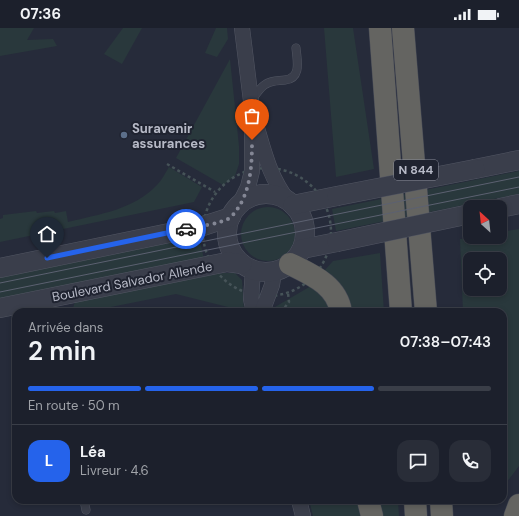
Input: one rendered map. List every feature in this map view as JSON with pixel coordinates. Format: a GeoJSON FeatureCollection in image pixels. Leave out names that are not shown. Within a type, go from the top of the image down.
{"type":"FeatureCollection","features":[{"type":"Feature","properties":{"kind":"highway","name":"N 844"},"geometry":{"type":"LineString","coordinates":[[380,28],[401,308]]}},
{"type":"Feature","properties":{"kind":"highway","name":"N 844"},"geometry":{"type":"LineString","coordinates":[[403,28],[412,116],[426,308]]}},
{"type":"Feature","properties":{"kind":"highway"},"geometry":{"type":"LineString","coordinates":[[289,261],[325,283],[337,298],[340,308]]}},
{"type":"Feature","properties":{"kind":"highway"},"geometry":{"type":"LineString","coordinates":[[369,504],[372,516]]}},
{"type":"Feature","properties":{"kind":"highway"},"geometry":{"type":"LineString","coordinates":[[415,504],[416,516]]}},
{"type":"Feature","properties":{"kind":"highway"},"geometry":{"type":"LineString","coordinates":[[440,504],[442,516]]}},
{"type":"Feature","properties":{"kind":"highway"},"geometry":{"type":"LineString","coordinates":[[515,516],[519,505]]}},
{"type":"Feature","properties":{"kind":"street"},"geometry":{"type":"LineString","coordinates":[[242,28],[251,105],[252,171],[248,187],[228,227],[229,245],[234,255],[247,267],[263,272],[289,261],[334,237],[463,215]]}},
{"type":"Feature","properties":{"kind":"street"},"geometry":{"type":"LineString","coordinates":[[251,105],[269,169],[276,184],[304,222],[305,240],[272,285],[263,308]]}},
{"type":"Feature","properties":{"kind":"street"},"geometry":{"type":"LineString","coordinates":[[0,268],[203,226],[235,211],[250,198],[263,195],[276,195],[290,203],[332,202],[519,160]]}},
{"type":"Feature","properties":{"kind":"street"},"geometry":{"type":"LineString","coordinates":[[507,207],[519,204]]}},
{"type":"Feature","properties":{"kind":"street","name":"Boulevard Salvador Allende"},"geometry":{"type":"LineString","coordinates":[[0,308],[43,306],[227,262],[247,267]]}},
{"type":"Feature","properties":{"kind":"street"},"geometry":{"type":"LineString","coordinates":[[247,267],[253,308]]}},
{"type":"Feature","properties":{"kind":"street"},"geometry":{"type":"LineString","coordinates":[[300,504],[304,516]]}},
{"type":"Feature","properties":{"kind":"lane"},"geometry":{"type":"LineString","coordinates":[[251,105],[264,85],[272,81],[286,80],[294,75],[298,66],[296,48]]}},
{"type":"Feature","properties":{"kind":"lane"},"geometry":{"type":"LineString","coordinates":[[85,504],[86,510]]}},
{"type":"Feature","properties":{"kind":"path"},"geometry":{"type":"LineString","coordinates":[[167,164],[215,192]]}},
{"type":"Feature","properties":{"kind":"path"},"geometry":{"type":"LineString","coordinates":[[276,168],[298,176],[316,189]]}},
{"type":"Feature","properties":{"kind":"path"},"geometry":{"type":"LineString","coordinates":[[205,214],[215,192],[231,179],[246,172]]}},
{"type":"Feature","properties":{"kind":"path"},"geometry":{"type":"LineString","coordinates":[[332,202],[334,237]]}},
{"type":"Feature","properties":{"kind":"path"},"geometry":{"type":"LineString","coordinates":[[203,234],[208,258]]}},
{"type":"Feature","properties":{"kind":"path"},"geometry":{"type":"LineString","coordinates":[[220,276],[231,287],[243,293]]}},
{"type":"Feature","properties":{"kind":"path"},"geometry":{"type":"LineString","coordinates":[[277,298],[294,292],[309,283]]}},
{"type":"Feature","properties":{"kind":"shaded area"},"geometry":{"type":"Polygon","coordinates":[[[0,28],[34,28],[27,40],[53,39],[57,46],[0,56],[0,28]]]}},
{"type":"Feature","properties":{"kind":"shaded area"},"geometry":{"type":"Polygon","coordinates":[[[123,28],[142,28],[122,64],[104,54],[123,28]]]}},
{"type":"Feature","properties":{"kind":"shaded area"},"geometry":{"type":"Polygon","coordinates":[[[216,28],[227,28],[228,39],[217,57],[205,53],[216,28]]]}},
{"type":"Feature","properties":{"kind":"shaded area"},"geometry":{"type":"Polygon","coordinates":[[[324,28],[353,28],[374,169],[336,177],[324,28]]]}},
{"type":"Feature","properties":{"kind":"shaded area"},"geometry":{"type":"Polygon","coordinates":[[[230,59],[239,146],[239,164],[235,176],[223,185],[176,158],[230,59]]]}},
{"type":"Feature","properties":{"kind":"shaded area"},"geometry":{"type":"Polygon","coordinates":[[[169,167],[202,187],[194,202],[0,242],[0,219],[3,218],[3,215],[36,211],[37,213],[54,211],[55,213],[66,211],[68,222],[116,210],[127,206],[148,193],[159,183],[169,167]]]}},
{"type":"Feature","properties":{"kind":"shaded area"},"geometry":{"type":"Polygon","coordinates":[[[519,171],[519,194],[489,200],[463,200],[463,205],[336,231],[332,209],[519,171]]]}},
{"type":"Feature","properties":{"kind":"shaded area"},"geometry":{"type":"Polygon","coordinates":[[[268,207],[278,209],[287,215],[293,224],[295,234],[293,244],[287,253],[278,259],[268,261],[258,259],[249,253],[243,244],[241,234],[243,224],[249,215],[258,209],[268,207]]]}},
{"type":"Feature","properties":{"kind":"shaded area"},"geometry":{"type":"Polygon","coordinates":[[[519,229],[519,466],[507,482],[507,308],[463,308],[460,239],[463,239],[463,244],[507,244],[507,231],[519,229]]]}},
{"type":"Feature","properties":{"kind":"shaded area"},"geometry":{"type":"Polygon","coordinates":[[[199,237],[204,259],[0,300],[0,277],[199,237]]]}},
{"type":"Feature","properties":{"kind":"shaded area"},"geometry":{"type":"Polygon","coordinates":[[[380,253],[384,308],[275,308],[311,286],[333,261],[380,253]]]}},
{"type":"Feature","properties":{"kind":"shaded area"},"geometry":{"type":"Polygon","coordinates":[[[223,273],[235,273],[242,280],[244,308],[232,308],[176,294],[106,308],[73,308],[75,301],[223,273]]]}},
{"type":"Feature","properties":{"kind":"shaded area"},"geometry":{"type":"Polygon","coordinates":[[[310,504],[398,504],[399,516],[313,516],[310,504]]]}},
{"type":"Feature","properties":{"kind":"tram line"},"geometry":{"type":"LineString","coordinates":[[0,283],[519,177]]}},
{"type":"Feature","properties":{"kind":"tram line"},"geometry":{"type":"LineString","coordinates":[[0,292],[519,187]]}},
{"type":"Feature","properties":{"kind":"way so far"},"geometry":{"type":"LineString","coordinates":[[186,229],[218,222],[231,217],[248,187],[252,171],[252,140]]}},
{"type":"Feature","properties":{"kind":"place","name":"Suravenir assurances"},"geometry":{"type":"Point","coordinates":[124,135]}},
{"type":"Feature","properties":{"kind":"route"},"geometry":{"type":"LineString","coordinates":[[47,258],[186,229]]}}]}
